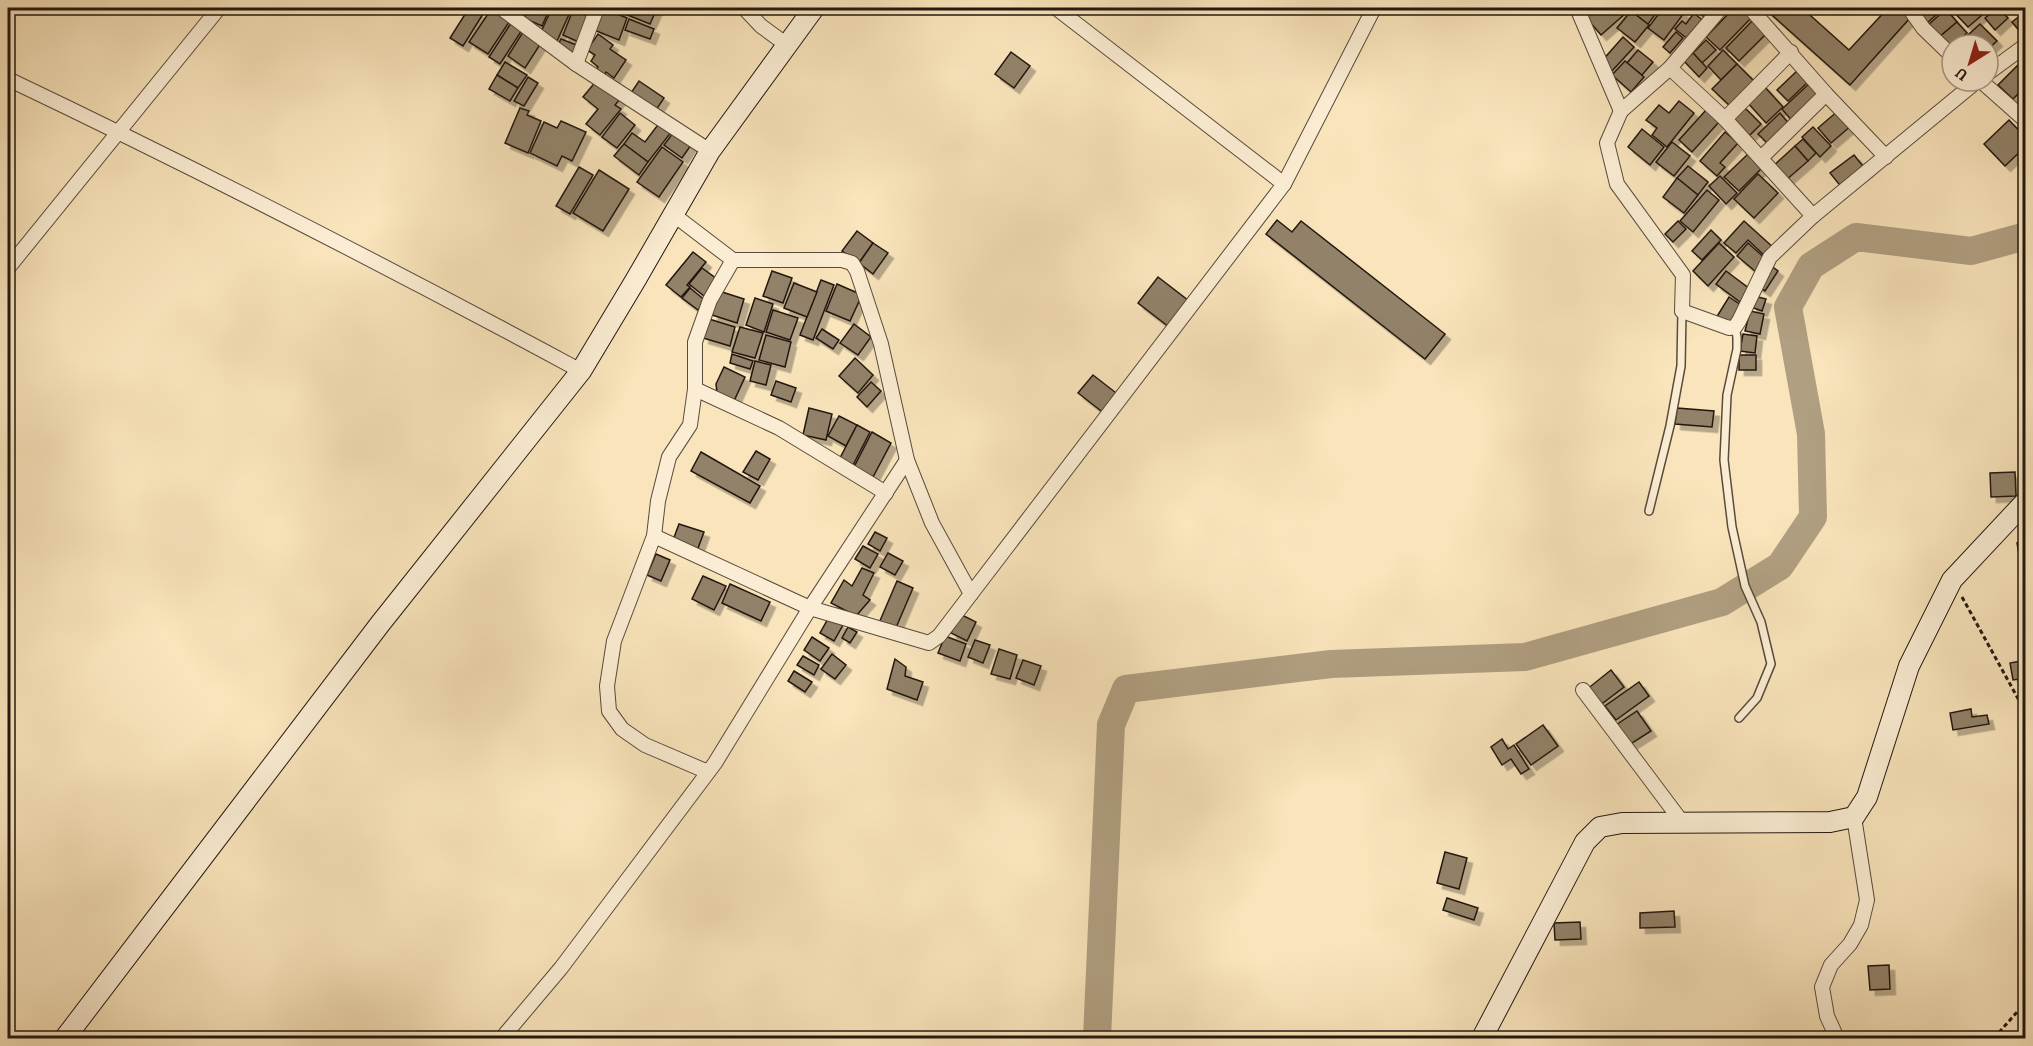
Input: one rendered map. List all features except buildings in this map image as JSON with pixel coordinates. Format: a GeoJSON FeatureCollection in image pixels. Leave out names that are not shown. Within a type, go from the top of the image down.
{"type":"FeatureCollection","features":[{"type":"Feature","properties":{"kind":"street"},"geometry":{"type":"LineString","coordinates":[[8,268],[219,8]]}},
{"type":"Feature","properties":{"kind":"street"},"geometry":{"type":"LineString","coordinates":[[501,8],[576,64],[710,151]]}},
{"type":"Feature","properties":{"kind":"street"},"geometry":{"type":"LineString","coordinates":[[576,64],[597,8]]}},
{"type":"Feature","properties":{"kind":"street"},"geometry":{"type":"LineString","coordinates":[[744,8],[761,26],[787,45]]}},
{"type":"Feature","properties":{"kind":"street"},"geometry":{"type":"LineString","coordinates":[[65,1038],[373,633],[581,370],[710,151],[814,8]]}},
{"type":"Feature","properties":{"kind":"street"},"geometry":{"type":"LineString","coordinates":[[1056,8],[1284,184]]}},
{"type":"Feature","properties":{"kind":"street"},"geometry":{"type":"LineString","coordinates":[[654,536],[810,608],[928,643],[939,636],[1284,184],[1374,8]]}},
{"type":"Feature","properties":{"kind":"street"},"geometry":{"type":"LineString","coordinates":[[1577,8],[1621,111]]}},
{"type":"Feature","properties":{"kind":"street"},"geometry":{"type":"LineString","coordinates":[[1721,8],[1670,68],[1621,111],[1607,143],[1617,184],[1683,275],[1682,311],[1729,328],[1735,327],[1770,257],[1813,216],[1964,93]]}},
{"type":"Feature","properties":{"kind":"street"},"geometry":{"type":"LineString","coordinates":[[1750,8],[1826,94],[1886,156]]}},
{"type":"Feature","properties":{"kind":"street"},"geometry":{"type":"LineString","coordinates":[[1909,8],[1923,28],[1940,44]]}},
{"type":"Feature","properties":{"kind":"street"},"geometry":{"type":"LineString","coordinates":[[2000,64],[2025,45]]}},
{"type":"Feature","properties":{"kind":"street"},"geometry":{"type":"LineString","coordinates":[[1725,119],[1791,52]]}},
{"type":"Feature","properties":{"kind":"street"},"geometry":{"type":"LineString","coordinates":[[1670,68],[1725,119],[1813,216]]}},
{"type":"Feature","properties":{"kind":"street"},"geometry":{"type":"LineString","coordinates":[[8,79],[374,260],[581,370]]}},
{"type":"Feature","properties":{"kind":"street"},"geometry":{"type":"LineString","coordinates":[[1993,93],[2025,121]]}},
{"type":"Feature","properties":{"kind":"street"},"geometry":{"type":"LineString","coordinates":[[1761,158],[1826,94]]}},
{"type":"Feature","properties":{"kind":"street"},"geometry":{"type":"LineString","coordinates":[[674,215],[733,260],[842,260],[852,263],[857,271],[880,344],[907,460],[932,523],[971,594]]}},
{"type":"Feature","properties":{"kind":"street"},"geometry":{"type":"LineString","coordinates":[[708,772],[645,745],[622,729],[609,711],[607,686],[614,641],[654,536],[658,501],[669,457],[690,425],[695,389],[695,342],[710,300],[733,260]]}},
{"type":"Feature","properties":{"kind":"street"},"geometry":{"type":"LineString","coordinates":[[695,389],[778,428],[886,493]]}},
{"type":"Feature","properties":{"kind":"street"},"geometry":{"type":"LineString","coordinates":[[502,1038],[561,968],[708,772],[810,608],[907,460]]}},
{"type":"Feature","properties":{"kind":"street"},"geometry":{"type":"LineString","coordinates":[[1837,1038],[1827,1016],[1822,987],[1831,965],[1850,944],[1861,925],[1867,900],[1854,817],[1867,797],[1909,666],[1953,580],[2025,501]]}},
{"type":"Feature","properties":{"kind":"street"},"geometry":{"type":"LineString","coordinates":[[1583,690],[1682,822]]}},
{"type":"Feature","properties":{"kind":"street"},"geometry":{"type":"LineString","coordinates":[[1482,1038],[1586,842],[1600,827],[1622,823],[1830,822],[1854,817]]}},
{"type":"Feature","properties":{"kind":"lane"},"geometry":{"type":"LineString","coordinates":[[1649,511],[1670,426],[1681,366],[1682,311]]}},
{"type":"Feature","properties":{"kind":"lane"},"geometry":{"type":"LineString","coordinates":[[1735,327],[1737,349],[1727,395],[1724,460],[1732,526],[1744,586],[1761,622],[1771,664],[1757,698],[1740,718]]}},
{"type":"Feature","properties":{"kind":"path"},"geometry":{"type":"LineString","coordinates":[[1953,580],[2025,713]]}},
{"type":"Feature","properties":{"kind":"path"},"geometry":{"type":"LineString","coordinates":[[1994,1038],[2025,1002]]}},
{"type":"Feature","properties":{"kind":"waterway"},"geometry":{"type":"LineString","coordinates":[[1097,1038],[1111,725],[1126,689],[1331,664],[1525,657],[1722,602],[1780,566],[1813,517],[1811,434],[1788,307],[1811,266],[1856,237],[1971,251],[2026,236]]}}]}
